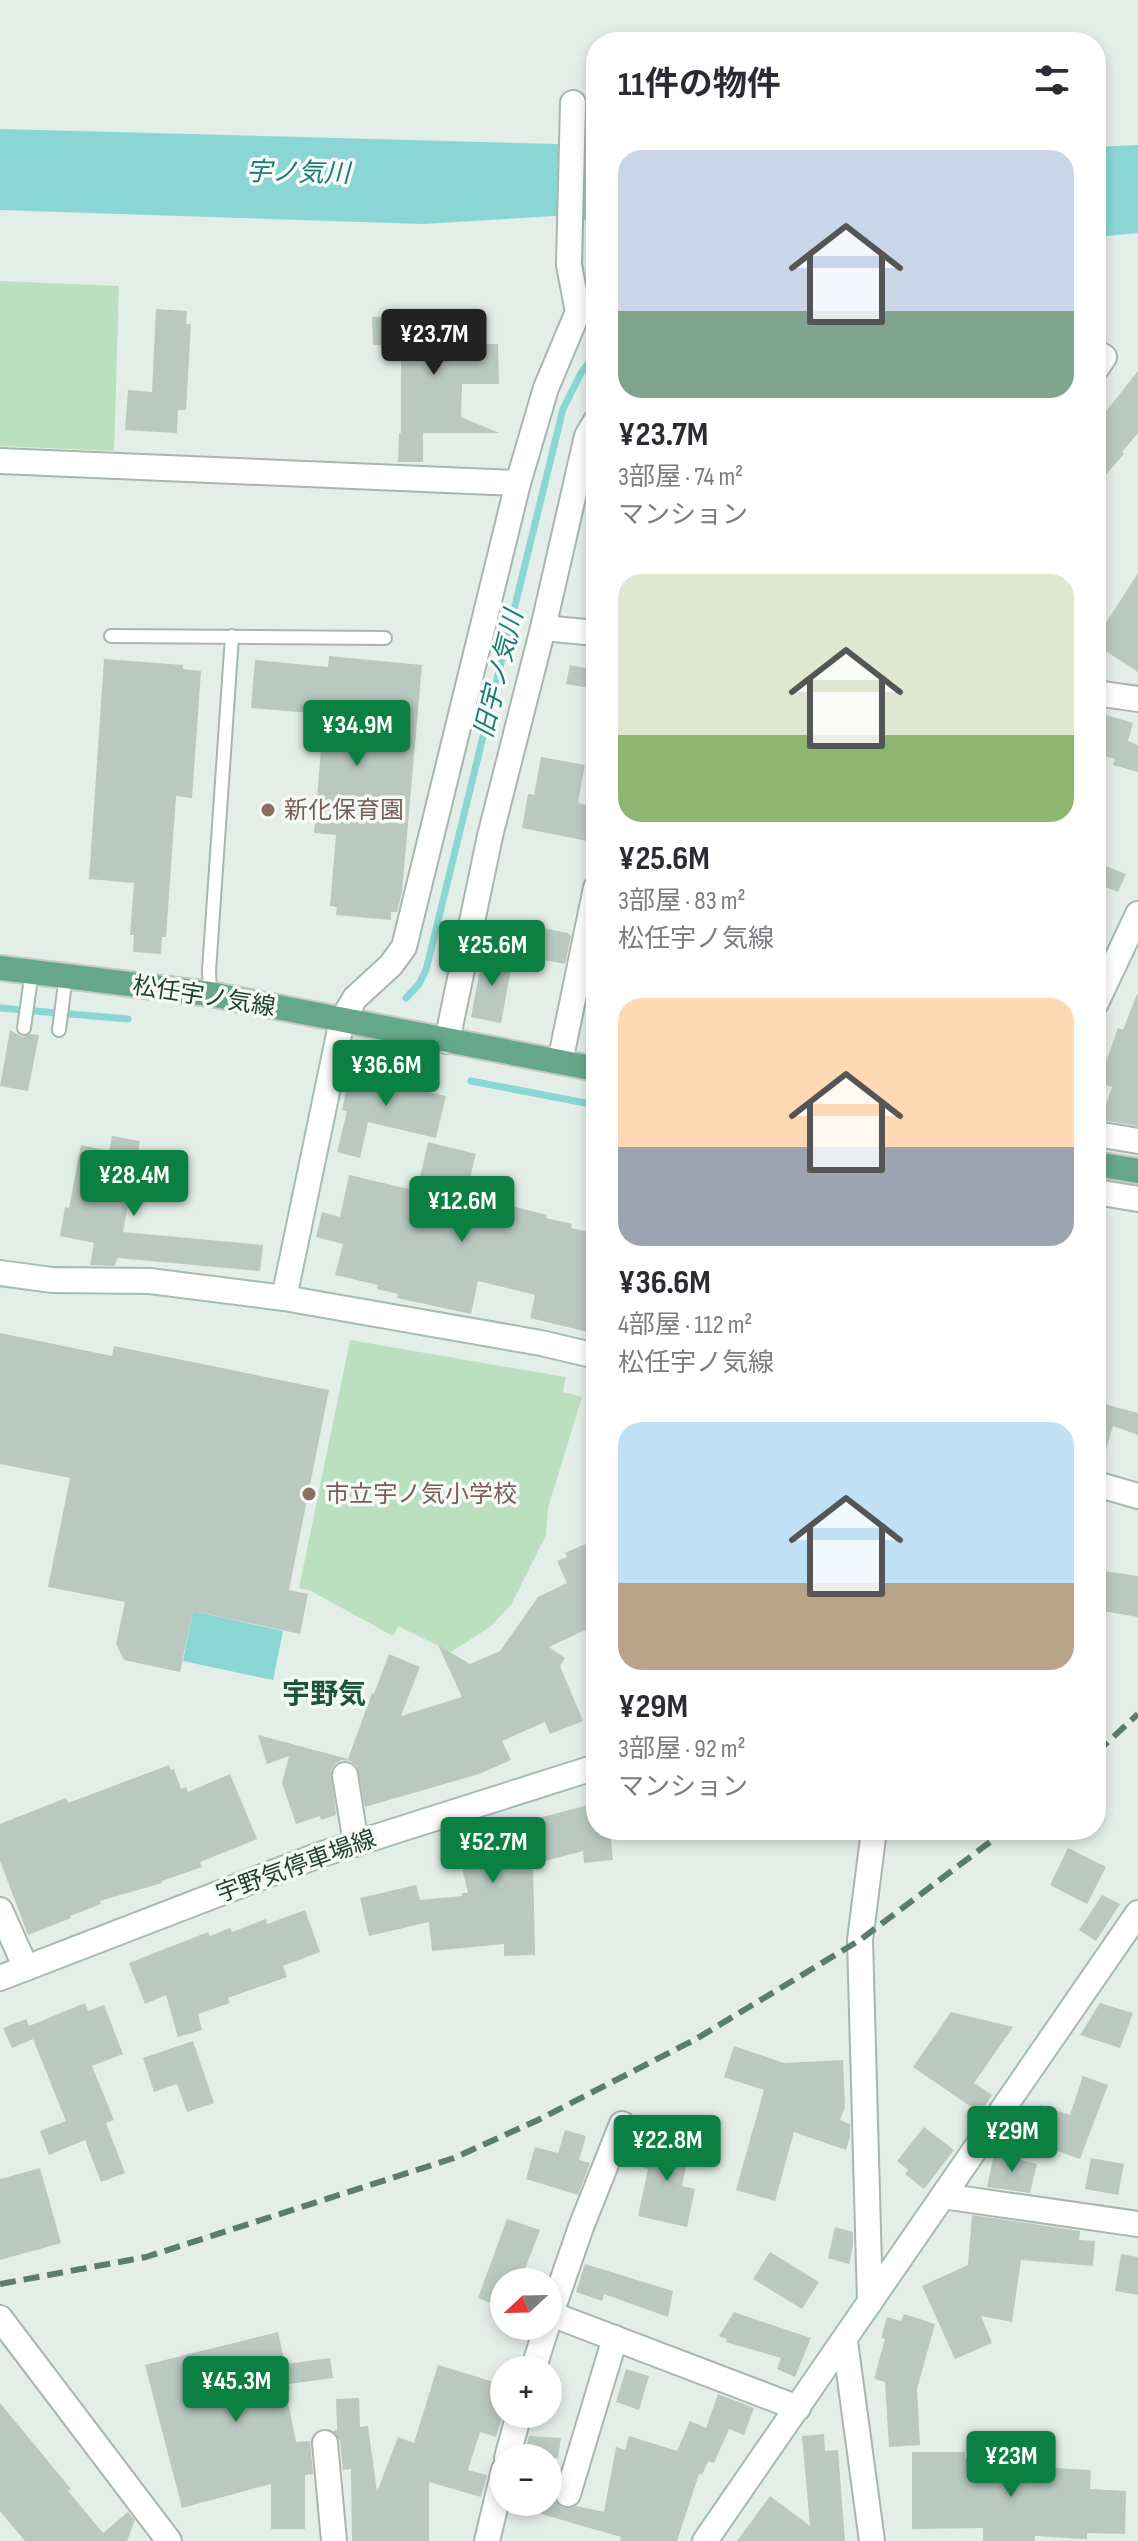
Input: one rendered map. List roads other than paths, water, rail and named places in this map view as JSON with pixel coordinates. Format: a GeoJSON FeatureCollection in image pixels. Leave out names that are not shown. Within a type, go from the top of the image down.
{"type":"FeatureCollection","features":[{"type":"Feature","properties":{"kind":"main road","name":"松任宇ノ気線"},"geometry":{"type":"LineString","coordinates":[[0,968],[210,994],[586,1067]]}},
{"type":"Feature","properties":{"kind":"main road"},"geometry":{"type":"LineString","coordinates":[[1106,1166],[1138,1171]]}},
{"type":"Feature","properties":{"kind":"street"},"geometry":{"type":"LineString","coordinates":[[573,107],[569,265],[586,315]]}},
{"type":"Feature","properties":{"kind":"street"},"geometry":{"type":"LineString","coordinates":[[284,1298],[342,1020],[355,998],[391,965],[404,947],[518,483],[546,388],[586,328]]}},
{"type":"Feature","properties":{"kind":"street"},"geometry":{"type":"LineString","coordinates":[[447,1041],[490,836],[543,628],[586,440]]}},
{"type":"Feature","properties":{"kind":"street"},"geometry":{"type":"LineString","coordinates":[[0,461],[518,483]]}},
{"type":"Feature","properties":{"kind":"street"},"geometry":{"type":"LineString","coordinates":[[543,628],[586,632]]}},
{"type":"Feature","properties":{"kind":"street"},"geometry":{"type":"LineString","coordinates":[[1106,694],[1138,699]]}},
{"type":"Feature","properties":{"kind":"street"},"geometry":{"type":"LineString","coordinates":[[1106,982],[1138,914]]}},
{"type":"Feature","properties":{"kind":"street"},"geometry":{"type":"LineString","coordinates":[[560,1062],[586,936]]}},
{"type":"Feature","properties":{"kind":"street"},"geometry":{"type":"LineString","coordinates":[[1106,1136],[1138,1141]]}},
{"type":"Feature","properties":{"kind":"street"},"geometry":{"type":"LineString","coordinates":[[1106,1194],[1138,1199]]}},
{"type":"Feature","properties":{"kind":"street"},"geometry":{"type":"LineString","coordinates":[[0,1273],[52,1280],[150,1281],[284,1298],[586,1354]]}},
{"type":"Feature","properties":{"kind":"street"},"geometry":{"type":"LineString","coordinates":[[1106,1487],[1138,1496]]}},
{"type":"Feature","properties":{"kind":"street","name":"宇野気停車場線"},"geometry":{"type":"LineString","coordinates":[[0,1978],[319,1855],[586,1770]]}},
{"type":"Feature","properties":{"kind":"street"},"geometry":{"type":"LineString","coordinates":[[345,1775],[356,1844]]}},
{"type":"Feature","properties":{"kind":"street"},"geometry":{"type":"LineString","coordinates":[[870,2302],[860,1940],[873,1840]]}},
{"type":"Feature","properties":{"kind":"street"},"geometry":{"type":"LineString","coordinates":[[0,1910],[26,1968]]}},
{"type":"Feature","properties":{"kind":"street"},"geometry":{"type":"LineString","coordinates":[[705,2541],[1138,1913]]}},
{"type":"Feature","properties":{"kind":"street"},"geometry":{"type":"LineString","coordinates":[[562,2283],[622,2124]]}},
{"type":"Feature","properties":{"kind":"street"},"geometry":{"type":"LineString","coordinates":[[943,2196],[1138,2224]]}},
{"type":"Feature","properties":{"kind":"street"},"geometry":{"type":"LineString","coordinates":[[0,2318],[169,2541]]}},
{"type":"Feature","properties":{"kind":"street"},"geometry":{"type":"LineString","coordinates":[[562,2324],[615,2338],[798,2408]]}},
{"type":"Feature","properties":{"kind":"street"},"geometry":{"type":"LineString","coordinates":[[568,2494],[615,2338]]}},
{"type":"Feature","properties":{"kind":"street"},"geometry":{"type":"LineString","coordinates":[[845,2342],[872,2541]]}},
{"type":"Feature","properties":{"kind":"street"},"geometry":{"type":"LineString","coordinates":[[325,2443],[334,2541]]}},
{"type":"Feature","properties":{"kind":"street"},"geometry":{"type":"LineString","coordinates":[[487,2541],[493,2516]]}},
{"type":"Feature","properties":{"kind":"lane"},"geometry":{"type":"LineString","coordinates":[[111,636],[385,638]]}},
{"type":"Feature","properties":{"kind":"lane"},"geometry":{"type":"LineString","coordinates":[[210,994],[209,971],[232,636]]}},
{"type":"Feature","properties":{"kind":"lane"},"geometry":{"type":"LineString","coordinates":[[25,1023],[32,971]]}},
{"type":"Feature","properties":{"kind":"lane"},"geometry":{"type":"LineString","coordinates":[[59,1025],[66,975]]}},
{"type":"Feature","properties":{"kind":"water","name":"宇ノ気川"},"geometry":{"type":"Polygon","coordinates":[[[0,129],[586,145],[586,220],[554,216],[423,224],[0,210],[0,129]]]}},
{"type":"Feature","properties":{"kind":"water"},"geometry":{"type":"Polygon","coordinates":[[[1138,145],[1138,233],[1106,236],[1106,147],[1138,145]]]}},
{"type":"Feature","properties":{"kind":"water"},"geometry":{"type":"Polygon","coordinates":[[[193,1611],[283,1631],[273,1680],[183,1661],[193,1611]]]}},
{"type":"Feature","properties":{"kind":"waterway","name":"旧宇ノ気川"},"geometry":{"type":"LineString","coordinates":[[406,998],[419,984],[426,970],[563,409],[586,366]]}},
{"type":"Feature","properties":{"kind":"waterway"},"geometry":{"type":"LineString","coordinates":[[0,1008],[128,1019]]}},
{"type":"Feature","properties":{"kind":"waterway"},"geometry":{"type":"LineString","coordinates":[[471,1081],[586,1103]]}},
{"type":"Feature","properties":{"kind":"railway"},"geometry":{"type":"LineString","coordinates":[[1106,1744],[1138,1714]]}},
{"type":"Feature","properties":{"kind":"railway"},"geometry":{"type":"LineString","coordinates":[[0,2284],[146,2257],[454,2158],[538,2120],[696,2039],[860,1940],[993,1840]]}},
{"type":"Feature","properties":{"kind":"place","name":"新化保育園"},"geometry":{"type":"Point","coordinates":[268,810]}},
{"type":"Feature","properties":{"kind":"place","name":"市立宇ノ気小学校"},"geometry":{"type":"Point","coordinates":[309,1494]}},
{"type":"Feature","properties":{"kind":"district","name":"宇野気"},"geometry":{"type":"Point","coordinates":[324,1693]}}]}
